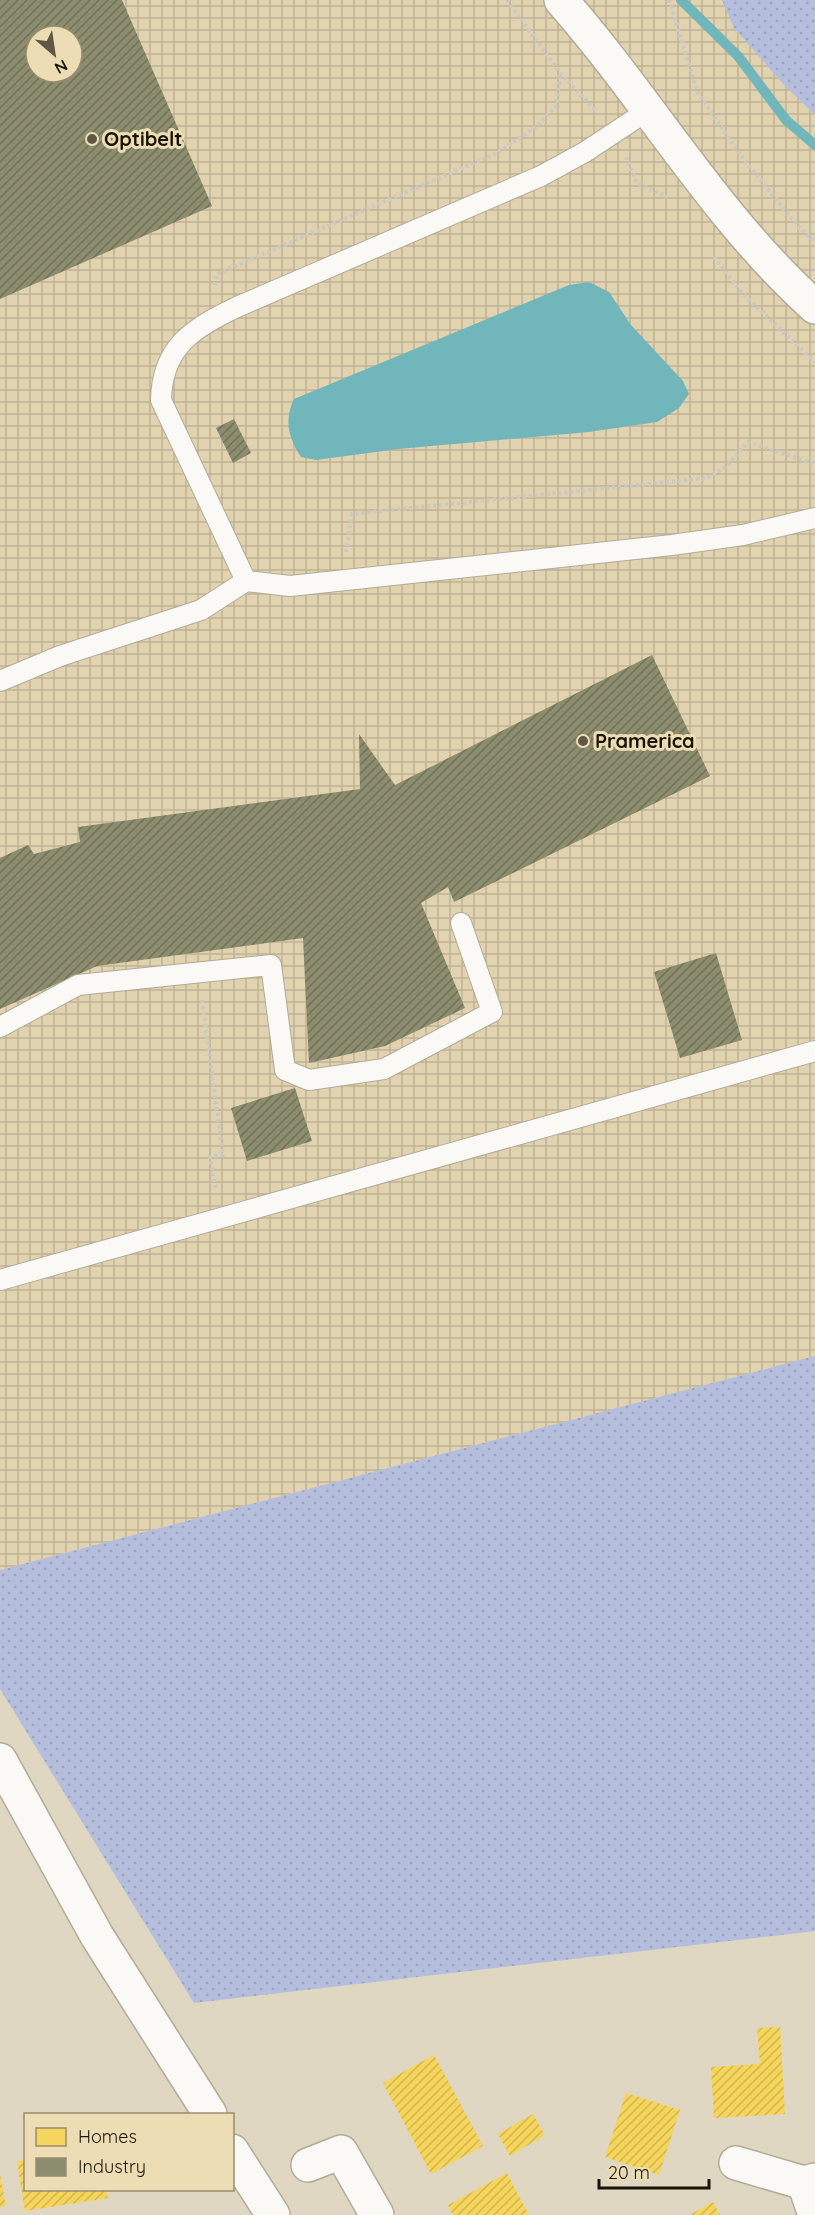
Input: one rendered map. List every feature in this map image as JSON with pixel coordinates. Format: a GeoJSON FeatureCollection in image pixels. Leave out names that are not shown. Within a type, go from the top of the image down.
{"type":"FeatureCollection","features":[{"type":"Feature","properties":{"kind":"street"},"geometry":{"type":"LineString","coordinates":[[561,0],[590,33],[646,111],[779,275],[815,307]]}},
{"type":"Feature","properties":{"kind":"street"},"geometry":{"type":"LineString","coordinates":[[0,1760],[97,1936],[209,2113]]}},
{"type":"Feature","properties":{"kind":"street"},"geometry":{"type":"LineString","coordinates":[[308,2165],[341,2152],[377,2215]]}},
{"type":"Feature","properties":{"kind":"street"},"geometry":{"type":"LineString","coordinates":[[234,2154],[273,2215]]}},
{"type":"Feature","properties":{"kind":"street"},"geometry":{"type":"LineString","coordinates":[[736,2163],[809,2181],[815,2215]]}},
{"type":"Feature","properties":{"kind":"lane"},"geometry":{"type":"LineString","coordinates":[[246,581],[161,400],[161,384],[168,362],[177,345],[208,321],[541,176],[616,132],[646,111]]}},
{"type":"Feature","properties":{"kind":"lane"},"geometry":{"type":"LineString","coordinates":[[0,681],[60,656],[201,610],[246,581],[290,586],[684,543],[743,535],[815,518]]}},
{"type":"Feature","properties":{"kind":"lane"},"geometry":{"type":"LineString","coordinates":[[0,1027],[78,985],[271,965],[285,1070],[309,1080],[384,1069],[492,1012],[461,923]]}},
{"type":"Feature","properties":{"kind":"lane"},"geometry":{"type":"LineString","coordinates":[[0,1280],[815,1051]]}},
{"type":"Feature","properties":{"kind":"path"},"geometry":{"type":"LineString","coordinates":[[507,0],[560,73],[616,132],[637,183],[670,199]]}},
{"type":"Feature","properties":{"kind":"path"},"geometry":{"type":"LineString","coordinates":[[669,0],[698,93],[742,157],[796,224],[815,243]]}},
{"type":"Feature","properties":{"kind":"path"},"geometry":{"type":"LineString","coordinates":[[208,321],[217,274],[497,153],[536,127],[557,105],[560,73]]}},
{"type":"Feature","properties":{"kind":"path"},"geometry":{"type":"LineString","coordinates":[[710,252],[743,294],[815,362]]}},
{"type":"Feature","properties":{"kind":"path"},"geometry":{"type":"LineString","coordinates":[[349,579],[345,554],[352,514],[707,478],[727,466],[748,442],[815,464]]}},
{"type":"Feature","properties":{"kind":"path"},"geometry":{"type":"LineString","coordinates":[[199,972],[223,1155],[210,1157],[221,1218]]}},
{"type":"Feature","properties":{"kind":"shaded area"},"geometry":{"type":"Polygon","coordinates":[[[0,0],[815,0],[815,1356],[0,1570],[0,0]]]}},
{"type":"Feature","properties":{"kind":"shaded area"},"geometry":{"type":"Polygon","coordinates":[[[722,0],[815,0],[815,115],[785,86],[734,28],[722,0]]]}},
{"type":"Feature","properties":{"kind":"shaded area"},"geometry":{"type":"Polygon","coordinates":[[[589,282],[609,292],[631,325],[683,381],[689,394],[679,408],[657,422],[589,432],[398,449],[316,460],[301,457],[290,435],[288,421],[294,399],[569,285],[589,282]]]}},
{"type":"Feature","properties":{"kind":"shaded area"},"geometry":{"type":"Polygon","coordinates":[[[815,1356],[815,1931],[194,2003],[0,1689],[0,1570],[815,1356]]]}},
{"type":"Feature","properties":{"kind":"building: Homes"},"geometry":{"type":"Polygon","coordinates":[[[780,2027],[785,2114],[714,2118],[711,2067],[760,2064],[757,2028],[780,2027]]]}},
{"type":"Feature","properties":{"kind":"building: Homes"},"geometry":{"type":"Polygon","coordinates":[[[434,2055],[483,2146],[431,2174],[383,2083],[434,2055]]]}},
{"type":"Feature","properties":{"kind":"building: Homes"},"geometry":{"type":"Polygon","coordinates":[[[626,2093],[680,2110],[659,2175],[605,2157],[626,2093]]]}},
{"type":"Feature","properties":{"kind":"building: Homes"},"geometry":{"type":"Polygon","coordinates":[[[533,2114],[545,2135],[510,2156],[498,2134],[533,2114]]]}},
{"type":"Feature","properties":{"kind":"building: Homes"},"geometry":{"type":"Polygon","coordinates":[[[24,2160],[24,2191],[106,2191],[108,2198],[25,2211],[17,2161],[24,2160]]]}},
{"type":"Feature","properties":{"kind":"building: Homes"},"geometry":{"type":"Polygon","coordinates":[[[507,2173],[529,2215],[453,2215],[448,2205],[507,2173]]]}},
{"type":"Feature","properties":{"kind":"building: Homes"},"geometry":{"type":"Polygon","coordinates":[[[0,2174],[6,2206],[0,2207],[0,2174]]]}},
{"type":"Feature","properties":{"kind":"building: Homes"},"geometry":{"type":"Polygon","coordinates":[[[713,2202],[720,2215],[689,2215],[713,2202]]]}},
{"type":"Feature","properties":{"kind":"building: Industry","name":"Optibelt"},"geometry":{"type":"Polygon","coordinates":[[[0,0],[122,0],[212,206],[0,299],[0,0]]]}},
{"type":"Feature","properties":{"kind":"building: Industry"},"geometry":{"type":"Polygon","coordinates":[[[234,419],[251,453],[233,463],[216,428],[234,419]]]}},
{"type":"Feature","properties":{"kind":"building: Industry"},"geometry":{"type":"Polygon","coordinates":[[[652,655],[710,776],[454,902],[448,887],[421,903],[465,1008],[385,1046],[309,1063],[303,938],[97,966],[0,1009],[0,858],[28,845],[34,854],[80,842],[78,827],[360,789],[359,734],[395,785],[652,655]]]}},
{"type":"Feature","properties":{"kind":"building: Industry"},"geometry":{"type":"Polygon","coordinates":[[[716,953],[742,1040],[680,1058],[654,972],[716,953]]]}},
{"type":"Feature","properties":{"kind":"building: Industry"},"geometry":{"type":"Polygon","coordinates":[[[295,1088],[312,1141],[247,1161],[231,1108],[295,1088]]]}},
{"type":"Feature","properties":{"kind":"waterway"},"geometry":{"type":"LineString","coordinates":[[681,0],[738,56],[786,120],[815,145]]}},
{"type":"Feature","properties":{"kind":"place","name":"Optibelt"},"geometry":{"type":"Point","coordinates":[92,139]}},
{"type":"Feature","properties":{"kind":"place","name":"Pramerica"},"geometry":{"type":"Point","coordinates":[583,741]}}]}
